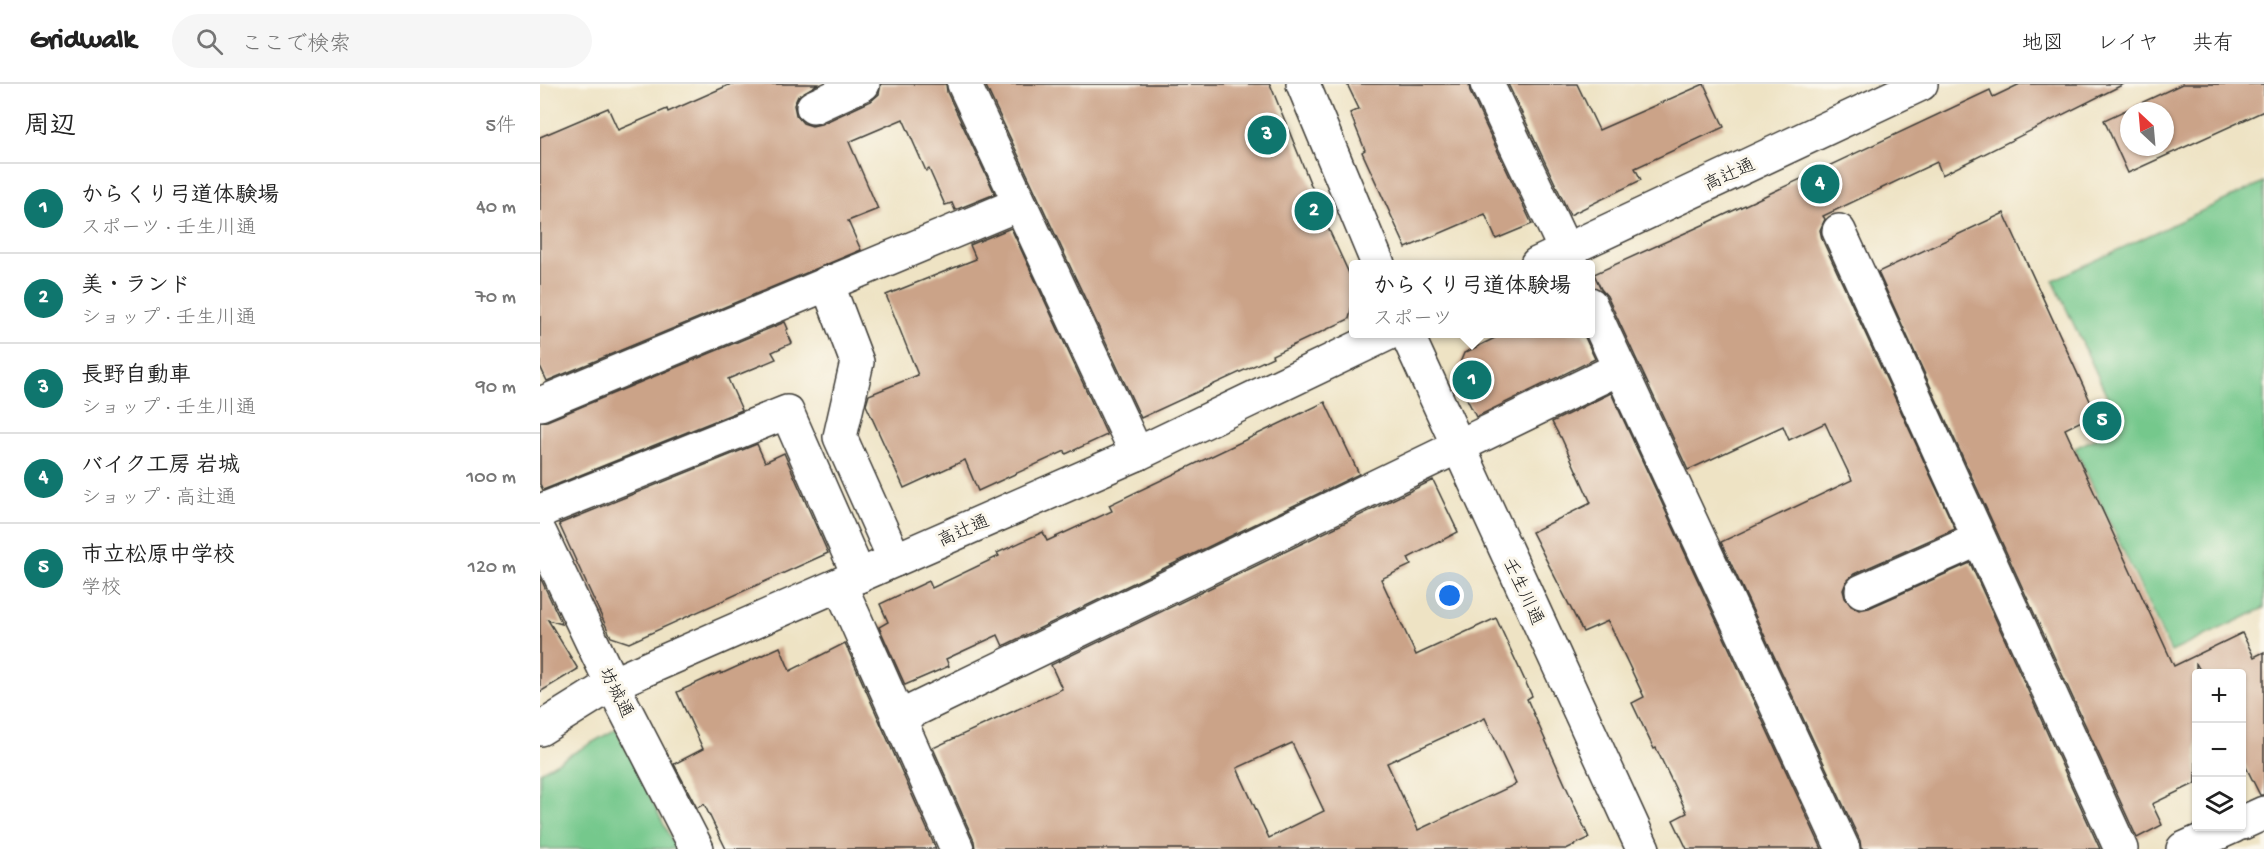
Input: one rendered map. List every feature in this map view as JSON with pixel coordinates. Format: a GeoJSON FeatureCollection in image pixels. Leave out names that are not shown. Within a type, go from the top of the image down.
{"type":"FeatureCollection","features":[{"type":"Feature","properties":{"kind":"street"},"geometry":{"type":"LineString","coordinates":[[813,107],[864,84]]}},
{"type":"Feature","properties":{"kind":"street"},"geometry":{"type":"LineString","coordinates":[[964,84],[1137,454]]}},
{"type":"Feature","properties":{"kind":"street"},"geometry":{"type":"LineString","coordinates":[[1303,84],[1376,260]]}},
{"type":"Feature","properties":{"kind":"street"},"geometry":{"type":"LineString","coordinates":[[1487,84],[1558,260]]}},
{"type":"Feature","properties":{"kind":"street","name":"高辻通"},"geometry":{"type":"LineString","coordinates":[[1558,260],[1921,84]]}},
{"type":"Feature","properties":{"kind":"street"},"geometry":{"type":"LineString","coordinates":[[543,395],[827,283],[1019,204]]}},
{"type":"Feature","properties":{"kind":"street"},"geometry":{"type":"LineString","coordinates":[[1839,231],[2121,849]]}},
{"type":"Feature","properties":{"kind":"street"},"geometry":{"type":"LineString","coordinates":[[827,283],[857,362],[840,437],[895,560]]}},
{"type":"Feature","properties":{"kind":"street"},"geometry":{"type":"LineString","coordinates":[[1595,315],[1843,849]]}},
{"type":"Feature","properties":{"kind":"street","name":"高辻通"},"geometry":{"type":"LineString","coordinates":[[540,729],[612,684],[1137,454],[1378,338]]}},
{"type":"Feature","properties":{"kind":"street","name":"壬生川通"},"geometry":{"type":"LineString","coordinates":[[1409,338],[1642,849]]}},
{"type":"Feature","properties":{"kind":"street"},"geometry":{"type":"LineString","coordinates":[[898,718],[1620,369]]}},
{"type":"Feature","properties":{"kind":"street"},"geometry":{"type":"LineString","coordinates":[[540,511],[787,412],[850,580],[898,718],[957,849]]}},
{"type":"Feature","properties":{"kind":"street","name":"坊城通"},"geometry":{"type":"LineString","coordinates":[[540,533],[612,684],[697,849]]}},
{"type":"Feature","properties":{"kind":"street"},"geometry":{"type":"LineString","coordinates":[[1862,591],[1979,539]]}},
{"type":"Feature","properties":{"kind":"street"},"geometry":{"type":"LineString","coordinates":[[2246,821],[2264,813]]}},
{"type":"Feature","properties":{"kind":"street"},"geometry":{"type":"LineString","coordinates":[[2183,849],[2223,831]]}},
{"type":"Feature","properties":{"kind":"green space"},"geometry":{"type":"Polygon","coordinates":[[[2264,182],[2264,608],[2171,652],[2075,448],[2121,426],[2053,280],[2264,182]]]}},
{"type":"Feature","properties":{"kind":"green space"},"geometry":{"type":"Polygon","coordinates":[[[616,729],[676,849],[540,849],[540,772],[616,729]]]}},
{"type":"Feature","properties":{"kind":"building"},"geometry":{"type":"Polygon","coordinates":[[[731,84],[818,84],[798,96],[794,105],[796,115],[803,123],[812,126],[871,101],[879,94],[881,84],[946,84],[947,92],[995,194],[955,210],[952,203],[945,205],[929,169],[926,171],[903,119],[849,142],[878,209],[848,221],[861,250],[547,381],[540,366],[540,137],[608,108],[618,130],[667,109],[668,112],[731,84]]]}},
{"type":"Feature","properties":{"kind":"building"},"geometry":{"type":"Polygon","coordinates":[[[985,84],[1270,84],[1349,273],[1349,319],[1141,418],[985,84]]]}},
{"type":"Feature","properties":{"kind":"building"},"geometry":{"type":"Polygon","coordinates":[[[1347,84],[1469,84],[1470,92],[1532,224],[1496,239],[1485,214],[1406,248],[1362,152],[1365,150],[1350,113],[1359,109],[1347,84]]]}},
{"type":"Feature","properties":{"kind":"building"},"geometry":{"type":"Polygon","coordinates":[[[1508,84],[1577,84],[1599,130],[1704,84],[1724,127],[1635,168],[1641,180],[1570,215],[1508,84]]]}},
{"type":"Feature","properties":{"kind":"building"},"geometry":{"type":"Polygon","coordinates":[[[2020,84],[2124,84],[1942,175],[1937,162],[1823,216],[1825,219],[1820,230],[1822,239],[1955,529],[1854,574],[1847,580],[1843,590],[1851,606],[1859,610],[1869,608],[1970,563],[2100,849],[1861,849],[1860,841],[1721,542],[1852,480],[1825,423],[1789,440],[1783,426],[1688,470],[1595,274],[1990,90],[1993,97],[2020,84]]]}},
{"type":"Feature","properties":{"kind":"building"},"geometry":{"type":"Polygon","coordinates":[[[2182,84],[2264,84],[2264,111],[2174,152],[2174,102],[2143,102],[2182,84]]]}},
{"type":"Feature","properties":{"kind":"building"},"geometry":{"type":"Polygon","coordinates":[[[2120,113],[2120,155],[2104,120],[2120,113]]]}},
{"type":"Feature","properties":{"kind":"building"},"geometry":{"type":"Polygon","coordinates":[[[2120,156],[2165,156],[2128,173],[2120,156]]]}},
{"type":"Feature","properties":{"kind":"building"},"geometry":{"type":"Polygon","coordinates":[[[2004,213],[2096,414],[2065,429],[2174,666],[2242,633],[2254,657],[2264,652],[2264,795],[2260,795],[2246,767],[2246,669],[2199,669],[2196,663],[2196,669],[2192,669],[2192,785],[2152,804],[2162,825],[2137,838],[1878,272],[2004,213]]]}},
{"type":"Feature","properties":{"kind":"building"},"geometry":{"type":"Polygon","coordinates":[[[1011,228],[1107,435],[1066,454],[1065,451],[978,491],[965,460],[904,488],[866,405],[869,395],[918,375],[886,295],[976,259],[970,245],[1011,228]]]}},
{"type":"Feature","properties":{"kind":"building"},"geometry":{"type":"Polygon","coordinates":[[[785,322],[792,343],[772,352],[776,359],[728,379],[742,410],[543,490],[540,484],[540,422],[785,322]]]}},
{"type":"Feature","properties":{"kind":"building"},"geometry":{"type":"Polygon","coordinates":[[[1495,338],[1585,338],[1595,359],[1476,417],[1455,375],[1464,353],[1495,338]]]}},
{"type":"Feature","properties":{"kind":"building"},"geometry":{"type":"Polygon","coordinates":[[[1611,393],[1822,849],[1687,849],[1673,820],[1687,813],[1632,703],[1644,697],[1608,621],[1583,632],[1532,532],[1591,503],[1552,422],[1611,393]]]}},
{"type":"Feature","properties":{"kind":"building"},"geometry":{"type":"Polygon","coordinates":[[[1325,402],[1359,474],[1003,646],[998,635],[946,659],[949,666],[905,685],[879,627],[888,622],[880,604],[929,581],[932,588],[999,556],[997,553],[1043,532],[1047,541],[1112,511],[1109,505],[1325,402]]]}},
{"type":"Feature","properties":{"kind":"building"},"geometry":{"type":"Polygon","coordinates":[[[757,444],[765,462],[784,453],[828,553],[629,643],[611,637],[559,524],[757,444]]]}},
{"type":"Feature","properties":{"kind":"building"},"geometry":{"type":"Polygon","coordinates":[[[1433,480],[1458,532],[1408,558],[1411,565],[1381,579],[1416,655],[1496,618],[1532,696],[1527,699],[1589,838],[1566,849],[975,849],[974,841],[933,748],[1062,689],[1051,665],[1433,480]],[[1485,718],[1387,763],[1418,830],[1516,784],[1485,718]],[[1292,743],[1237,768],[1269,838],[1324,811],[1292,743]]]}},
{"type":"Feature","properties":{"kind":"building"},"geometry":{"type":"Polygon","coordinates":[[[540,577],[562,624],[548,620],[578,669],[540,692],[540,577]]]}},
{"type":"Feature","properties":{"kind":"building"},"geometry":{"type":"Polygon","coordinates":[[[845,643],[936,849],[726,849],[704,804],[697,808],[674,764],[703,749],[677,692],[780,647],[790,671],[845,643]]]}},
{"type":"Feature","properties":{"kind":"place","name":"長野自動車"},"geometry":{"type":"Point","coordinates":[1267,135]}},
{"type":"Feature","properties":{"kind":"place","name":"バイク工房 岩城"},"geometry":{"type":"Point","coordinates":[1820,184]}},
{"type":"Feature","properties":{"kind":"place","name":"美・ランド"},"geometry":{"type":"Point","coordinates":[1314,211]}},
{"type":"Feature","properties":{"kind":"place","name":"からくり弓道体験場"},"geometry":{"type":"Point","coordinates":[1472,380]}},
{"type":"Feature","properties":{"kind":"place","name":"市立松原中学校"},"geometry":{"type":"Point","coordinates":[2102,421]}}]}
